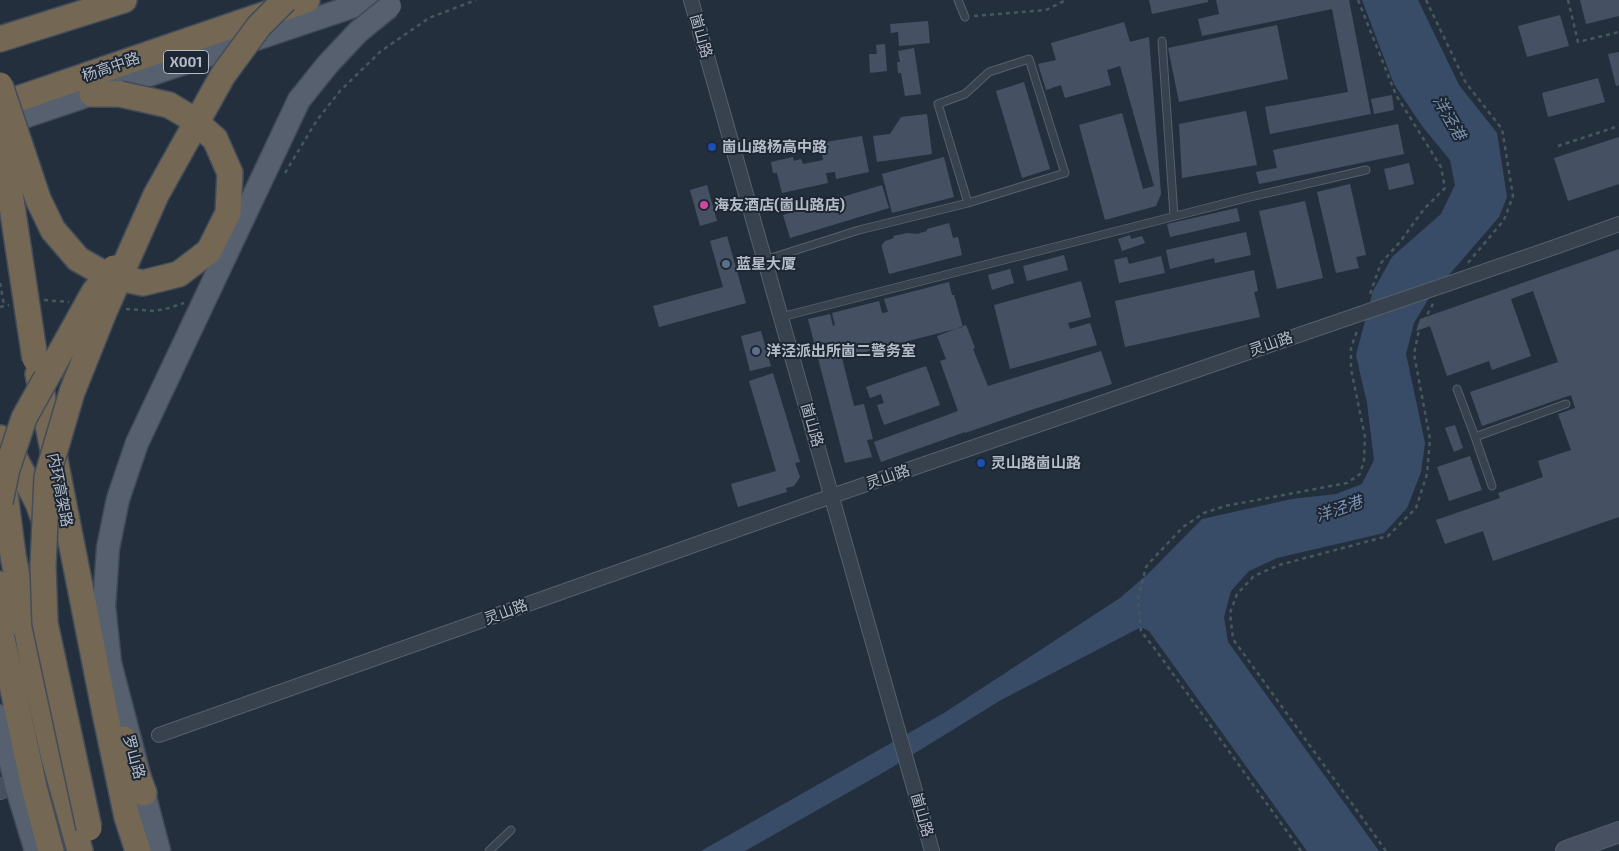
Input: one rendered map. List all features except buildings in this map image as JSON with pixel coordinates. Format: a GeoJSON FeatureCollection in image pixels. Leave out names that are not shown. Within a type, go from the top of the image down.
{"type":"FeatureCollection","features":[{"type":"Feature","properties":{"kind":"highway"},"geometry":{"type":"LineString","coordinates":[[0,39],[124,0]]}},
{"type":"Feature","properties":{"kind":"highway"},"geometry":{"type":"LineString","coordinates":[[92,840],[45,623],[43,566],[47,477],[72,392],[104,312],[156,194],[223,75],[240,34],[266,0]]}},
{"type":"Feature","properties":{"kind":"highway"},"geometry":{"type":"LineString","coordinates":[[223,75],[259,26],[285,0]]}},
{"type":"Feature","properties":{"kind":"highway","name":"杨高中路"},"geometry":{"type":"LineString","coordinates":[[0,105],[307,0]]}},
{"type":"Feature","properties":{"kind":"highway"},"geometry":{"type":"LineString","coordinates":[[0,85],[38,199],[53,230],[78,259],[106,275],[143,283],[180,274],[209,251],[228,213],[230,173],[215,139],[191,118],[169,105],[120,94],[92,94]]}},
{"type":"Feature","properties":{"kind":"highway","name":"内环高架路"},"geometry":{"type":"LineString","coordinates":[[0,125],[35,359],[102,663],[127,817],[138,851]]}},
{"type":"Feature","properties":{"kind":"highway"},"geometry":{"type":"LineString","coordinates":[[0,502],[6,468],[24,418],[94,292],[133,245]]}},
{"type":"Feature","properties":{"kind":"highway"},"geometry":{"type":"LineString","coordinates":[[0,438],[13,455],[38,503],[55,551],[71,609],[96,745],[122,851]]}},
{"type":"Feature","properties":{"kind":"highway"},"geometry":{"type":"LineString","coordinates":[[0,459],[13,555],[34,669],[54,758],[80,851]]}},
{"type":"Feature","properties":{"kind":"highway"},"geometry":{"type":"LineString","coordinates":[[0,584],[10,618],[47,782],[65,851]]}},
{"type":"Feature","properties":{"kind":"highway"},"geometry":{"type":"LineString","coordinates":[[0,629],[34,787],[51,851]]}},
{"type":"Feature","properties":{"kind":"highway"},"geometry":{"type":"LineString","coordinates":[[102,663],[144,793]]}},
{"type":"Feature","properties":{"kind":"main road","name":"X001"},"geometry":{"type":"LineString","coordinates":[[0,125],[92,94],[388,2]]}},
{"type":"Feature","properties":{"kind":"main road"},"geometry":{"type":"LineString","coordinates":[[102,663],[108,548],[118,499],[137,443],[299,100],[328,64],[388,2]]}},
{"type":"Feature","properties":{"kind":"main road"},"geometry":{"type":"LineString","coordinates":[[0,716],[6,787],[36,851]]}},
{"type":"Feature","properties":{"kind":"main road","name":"罗山路"},"geometry":{"type":"LineString","coordinates":[[144,793],[159,851]]}},
{"type":"Feature","properties":{"kind":"street","name":"崮山路"},"geometry":{"type":"LineString","coordinates":[[691,0],[932,851]]}},
{"type":"Feature","properties":{"kind":"street","name":"灵山路"},"geometry":{"type":"LineString","coordinates":[[159,735],[832,496],[1619,224]]}},
{"type":"Feature","properties":{"kind":"street"},"geometry":{"type":"LineString","coordinates":[[1566,851],[1619,832]]}},
{"type":"Feature","properties":{"kind":"lane"},"geometry":{"type":"LineString","coordinates":[[958,0],[965,17]]}},
{"type":"Feature","properties":{"kind":"lane"},"geometry":{"type":"LineString","coordinates":[[1162,41],[1174,216]]}},
{"type":"Feature","properties":{"kind":"lane"},"geometry":{"type":"LineString","coordinates":[[765,260],[859,230],[968,203],[1065,174],[1029,59],[989,72],[965,94],[938,104],[968,203]]}},
{"type":"Feature","properties":{"kind":"lane"},"geometry":{"type":"LineString","coordinates":[[781,317],[1174,216],[1366,170]]}},
{"type":"Feature","properties":{"kind":"lane"},"geometry":{"type":"LineString","coordinates":[[1457,389],[1492,486]]}},
{"type":"Feature","properties":{"kind":"lane"},"geometry":{"type":"LineString","coordinates":[[1474,437],[1566,404]]}},
{"type":"Feature","properties":{"kind":"lane"},"geometry":{"type":"LineString","coordinates":[[489,851],[511,830]]}},
{"type":"Feature","properties":{"kind":"path"},"geometry":{"type":"LineString","coordinates":[[281,180],[316,120],[340,91],[370,61],[394,41],[429,18],[476,0]]}},
{"type":"Feature","properties":{"kind":"path"},"geometry":{"type":"LineString","coordinates":[[1052,0],[1053,6]]}},
{"type":"Feature","properties":{"kind":"path"},"geometry":{"type":"LineString","coordinates":[[965,17],[1046,10],[1066,0]]}},
{"type":"Feature","properties":{"kind":"path"},"geometry":{"type":"LineString","coordinates":[[1426,0],[1466,83],[1502,130],[1512,196],[1504,220],[1467,263]]}},
{"type":"Feature","properties":{"kind":"path"},"geometry":{"type":"LineString","coordinates":[[1568,0],[1578,42],[1619,32]]}},
{"type":"Feature","properties":{"kind":"path"},"geometry":{"type":"LineString","coordinates":[[1558,146],[1619,126]]}},
{"type":"Feature","properties":{"kind":"path"},"geometry":{"type":"LineString","coordinates":[[0,283],[4,306]]}},
{"type":"Feature","properties":{"kind":"path"},"geometry":{"type":"LineString","coordinates":[[1386,851],[1234,639],[1230,614],[1237,594],[1254,576],[1279,565],[1388,536],[1416,508],[1427,474],[1430,439],[1414,354],[1419,330],[1436,299]]}},
{"type":"Feature","properties":{"kind":"path"},"geometry":{"type":"LineString","coordinates":[[1146,567],[1138,600],[1141,632],[1301,851]]}},
{"type":"Feature","properties":{"kind":"water","name":"洋泾港"},"geometry":{"type":"Polygon","coordinates":[[[1362,0],[1418,0],[1459,85],[1497,133],[1507,197],[1499,217],[1429,298],[1414,323],[1406,354],[1425,443],[1421,472],[1407,508],[1384,533],[1277,558],[1249,571],[1231,591],[1224,617],[1228,642],[1379,851],[1307,851],[1149,631],[1141,627],[1001,700],[886,771],[745,851],[701,851],[944,713],[1120,598],[1150,572],[1202,519],[1292,499],[1336,494],[1362,484],[1374,460],[1367,403],[1356,355],[1373,291],[1392,257],[1441,214],[1455,185],[1450,160],[1422,126],[1394,84],[1362,0]]]}},
{"type":"Feature","properties":{"kind":"place","name":"崮山路杨高中路"},"geometry":{"type":"Point","coordinates":[712,147]}},
{"type":"Feature","properties":{"kind":"place","name":"海友酒店(崮山路店)"},"geometry":{"type":"Point","coordinates":[704,205]}},
{"type":"Feature","properties":{"kind":"place","name":"蓝星大厦"},"geometry":{"type":"Point","coordinates":[726,264]}},
{"type":"Feature","properties":{"kind":"place","name":"洋泾派出所崮二警务室"},"geometry":{"type":"Point","coordinates":[756,351]}},
{"type":"Feature","properties":{"kind":"place","name":"灵山路崮山路"},"geometry":{"type":"Point","coordinates":[981,463]}}]}
